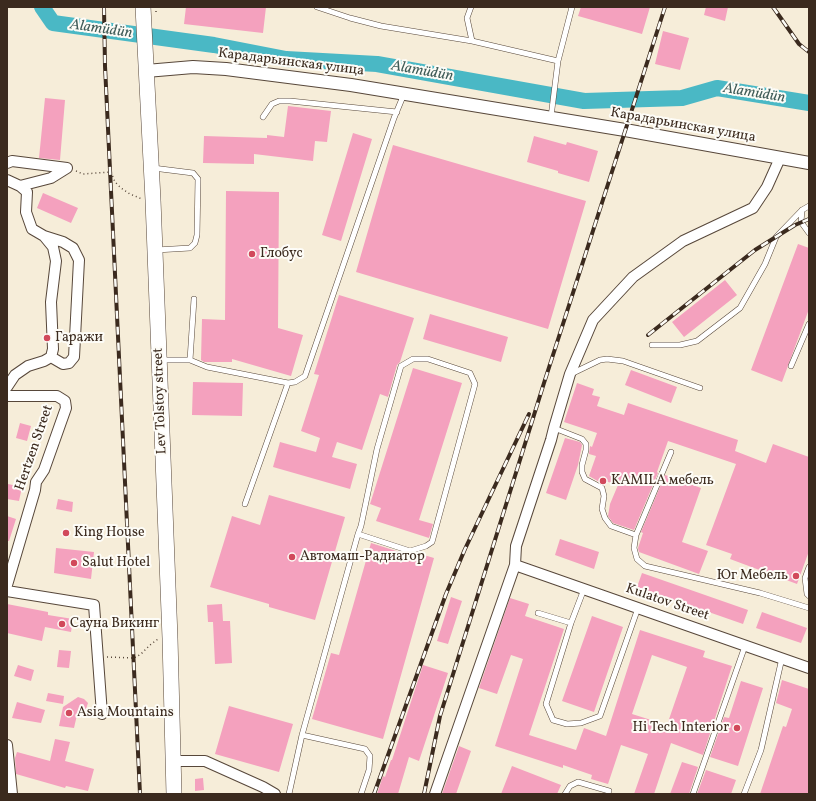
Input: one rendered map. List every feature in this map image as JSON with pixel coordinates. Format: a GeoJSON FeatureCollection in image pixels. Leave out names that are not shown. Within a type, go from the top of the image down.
{"type":"FeatureCollection","features":[{"type":"Feature","properties":{"kind":"main road","name":"Lev Tolstoy street"},"geometry":{"type":"LineString","coordinates":[[143,7],[145,65],[152,168],[170,638],[174,794]]}},
{"type":"Feature","properties":{"kind":"street","name":"Карадарьинская улица"},"geometry":{"type":"LineString","coordinates":[[145,65],[226,69],[351,85],[404,94],[551,114],[626,130],[809,163]]}},
{"type":"Feature","properties":{"kind":"street"},"geometry":{"type":"LineString","coordinates":[[435,794],[515,565],[516,546],[551,440],[570,374],[593,320],[633,277],[683,241],[754,208],[767,187],[780,158]]}},
{"type":"Feature","properties":{"kind":"street"},"geometry":{"type":"LineString","coordinates":[[7,163],[12,161],[67,168]]}},
{"type":"Feature","properties":{"kind":"street"},"geometry":{"type":"LineString","coordinates":[[20,186],[51,178],[67,168]]}},
{"type":"Feature","properties":{"kind":"street"},"geometry":{"type":"LineString","coordinates":[[7,180],[20,186],[27,192],[26,212],[32,228],[44,236],[63,242],[73,248],[80,260],[74,357],[69,363],[63,364],[51,357]]}},
{"type":"Feature","properties":{"kind":"street"},"geometry":{"type":"LineString","coordinates":[[7,387],[15,375],[28,366],[51,357],[53,349],[51,302],[56,260],[53,247],[44,236]]}},
{"type":"Feature","properties":{"kind":"street","name":"Hertzen Street"},"geometry":{"type":"LineString","coordinates":[[7,396],[57,396],[65,401],[66,408],[44,470],[36,482],[35,490],[7,585]]}},
{"type":"Feature","properties":{"kind":"street","name":"Kulatov Street"},"geometry":{"type":"LineString","coordinates":[[515,565],[809,668]]}},
{"type":"Feature","properties":{"kind":"street"},"geometry":{"type":"LineString","coordinates":[[7,591],[94,605],[102,714]]}},
{"type":"Feature","properties":{"kind":"street"},"geometry":{"type":"LineString","coordinates":[[7,745],[12,794]]}},
{"type":"Feature","properties":{"kind":"street"},"geometry":{"type":"LineString","coordinates":[[174,761],[205,761],[263,787],[275,794]]}},
{"type":"Feature","properties":{"kind":"lane"},"geometry":{"type":"LineString","coordinates":[[318,7],[350,18],[381,26],[472,41],[558,61]]}},
{"type":"Feature","properties":{"kind":"lane"},"geometry":{"type":"LineString","coordinates":[[471,7],[467,18],[472,41]]}},
{"type":"Feature","properties":{"kind":"lane"},"geometry":{"type":"LineString","coordinates":[[551,114],[556,71],[572,7]]}},
{"type":"Feature","properties":{"kind":"lane"},"geometry":{"type":"LineString","coordinates":[[159,360],[190,360],[207,367],[288,383],[295,382],[305,376],[404,94]]}},
{"type":"Feature","properties":{"kind":"lane"},"geometry":{"type":"LineString","coordinates":[[263,117],[272,104],[279,101],[397,112]]}},
{"type":"Feature","properties":{"kind":"lane"},"geometry":{"type":"LineString","coordinates":[[152,168],[193,173],[198,179],[197,235],[195,243],[190,248],[154,250]]}},
{"type":"Feature","properties":{"kind":"lane"},"geometry":{"type":"LineString","coordinates":[[652,345],[680,345],[697,341],[740,308],[765,264],[776,237],[802,210],[809,206]]}},
{"type":"Feature","properties":{"kind":"lane"},"geometry":{"type":"LineString","coordinates":[[802,210],[801,222],[809,233]]}},
{"type":"Feature","properties":{"kind":"lane"},"geometry":{"type":"LineString","coordinates":[[190,360],[194,299]]}},
{"type":"Feature","properties":{"kind":"lane"},"geometry":{"type":"LineString","coordinates":[[791,366],[809,324]]}},
{"type":"Feature","properties":{"kind":"lane"},"geometry":{"type":"LineString","coordinates":[[288,794],[302,735],[358,534],[377,449],[401,366],[413,359],[428,359],[470,374],[475,384],[432,542],[426,546],[410,551],[358,534]]}},
{"type":"Feature","properties":{"kind":"lane"},"geometry":{"type":"LineString","coordinates":[[570,374],[600,360],[623,361],[700,388]]}},
{"type":"Feature","properties":{"kind":"lane"},"geometry":{"type":"LineString","coordinates":[[245,504],[288,383]]}},
{"type":"Feature","properties":{"kind":"lane"},"geometry":{"type":"LineString","coordinates":[[554,428],[582,439],[586,444],[582,472],[585,479],[602,488],[604,496],[602,510],[605,518],[611,526],[636,535]]}},
{"type":"Feature","properties":{"kind":"lane"},"geometry":{"type":"LineString","coordinates":[[671,452],[636,535],[634,548],[637,559],[645,566],[760,593],[809,608]]}},
{"type":"Feature","properties":{"kind":"lane"},"geometry":{"type":"LineString","coordinates":[[809,567],[805,578],[807,594],[809,596]]}},
{"type":"Feature","properties":{"kind":"lane"},"geometry":{"type":"LineString","coordinates":[[584,589],[571,623],[546,704],[553,720],[566,724],[581,723],[600,716],[638,608]]}},
{"type":"Feature","properties":{"kind":"lane"},"geometry":{"type":"LineString","coordinates":[[538,613],[571,623]]}},
{"type":"Feature","properties":{"kind":"lane"},"geometry":{"type":"LineString","coordinates":[[693,794],[745,646]]}},
{"type":"Feature","properties":{"kind":"lane"},"geometry":{"type":"LineString","coordinates":[[744,794],[761,750],[782,658]]}},
{"type":"Feature","properties":{"kind":"lane"},"geometry":{"type":"LineString","coordinates":[[302,735],[365,750],[370,756],[369,770],[361,794]]}},
{"type":"Feature","properties":{"kind":"lane"},"geometry":{"type":"LineString","coordinates":[[565,794],[570,786],[578,782],[609,791]]}},
{"type":"Feature","properties":{"kind":"path"},"geometry":{"type":"LineString","coordinates":[[67,168],[82,174],[111,172],[115,182],[139,199]]}},
{"type":"Feature","properties":{"kind":"path"},"geometry":{"type":"LineString","coordinates":[[107,657],[134,658],[141,654],[157,639],[170,638]]}},
{"type":"Feature","properties":{"kind":"building"},"geometry":{"type":"Polygon","coordinates":[[[186,7],[266,7],[263,33],[184,24],[186,7]]]}},
{"type":"Feature","properties":{"kind":"building"},"geometry":{"type":"Polygon","coordinates":[[[581,7],[650,7],[642,34],[578,16],[581,7]]]}},
{"type":"Feature","properties":{"kind":"building"},"geometry":{"type":"Polygon","coordinates":[[[706,7],[728,7],[725,21],[704,15],[706,7]]]}},
{"type":"Feature","properties":{"kind":"building"},"geometry":{"type":"Polygon","coordinates":[[[663,31],[689,38],[680,70],[655,64],[663,31]]]}},
{"type":"Feature","properties":{"kind":"building"},"geometry":{"type":"Polygon","coordinates":[[[45,98],[65,100],[60,160],[39,158],[45,98]]]}},
{"type":"Feature","properties":{"kind":"building"},"geometry":{"type":"Polygon","coordinates":[[[288,106],[331,111],[327,142],[315,141],[313,161],[254,154],[254,164],[203,163],[204,136],[267,138],[267,135],[284,137],[288,106]]]}},
{"type":"Feature","properties":{"kind":"building"},"geometry":{"type":"Polygon","coordinates":[[[353,133],[372,139],[341,241],[322,235],[353,133]]]}},
{"type":"Feature","properties":{"kind":"building"},"geometry":{"type":"Polygon","coordinates":[[[534,136],[566,145],[567,142],[598,151],[589,182],[527,162],[534,136]]]}},
{"type":"Feature","properties":{"kind":"building"},"geometry":{"type":"Polygon","coordinates":[[[393,145],[586,201],[548,329],[356,272],[393,145]]]}},
{"type":"Feature","properties":{"kind":"building"},"geometry":{"type":"Polygon","coordinates":[[[226,191],[279,192],[278,328],[303,335],[291,376],[232,359],[232,362],[204,362],[201,360],[202,319],[225,320],[226,191]]]}},
{"type":"Feature","properties":{"kind":"building"},"geometry":{"type":"Polygon","coordinates":[[[43,193],[78,208],[71,223],[37,208],[43,193]]]}},
{"type":"Feature","properties":{"kind":"building"},"geometry":{"type":"Polygon","coordinates":[[[798,244],[809,248],[809,309],[782,382],[751,370],[798,244]]]}},
{"type":"Feature","properties":{"kind":"building"},"geometry":{"type":"Polygon","coordinates":[[[725,280],[737,295],[684,337],[672,322],[725,280]]]}},
{"type":"Feature","properties":{"kind":"building"},"geometry":{"type":"Polygon","coordinates":[[[339,295],[414,318],[400,362],[397,365],[388,397],[380,394],[362,450],[337,442],[332,457],[357,464],[350,489],[273,467],[280,442],[316,452],[320,438],[301,431],[319,375],[314,374],[339,295]]]}},
{"type":"Feature","properties":{"kind":"building"},"geometry":{"type":"Polygon","coordinates":[[[430,314],[508,337],[501,362],[423,339],[430,314]]]}},
{"type":"Feature","properties":{"kind":"building"},"geometry":{"type":"Polygon","coordinates":[[[413,368],[462,383],[419,520],[433,524],[429,538],[376,521],[381,508],[370,504],[413,368]]]}},
{"type":"Feature","properties":{"kind":"building"},"geometry":{"type":"Polygon","coordinates":[[[631,370],[677,387],[671,403],[625,385],[631,370]]]}},
{"type":"Feature","properties":{"kind":"building"},"geometry":{"type":"Polygon","coordinates":[[[193,382],[243,383],[242,416],[192,415],[193,382]]]}},
{"type":"Feature","properties":{"kind":"building"},"geometry":{"type":"Polygon","coordinates":[[[577,383],[594,389],[592,395],[600,397],[597,406],[624,415],[628,403],[738,440],[735,451],[766,463],[773,444],[809,457],[809,551],[797,584],[730,559],[732,554],[706,545],[736,464],[668,441],[657,472],[658,473],[634,530],[613,523],[608,516],[610,504],[618,485],[602,480],[601,483],[589,476],[596,456],[589,454],[590,446],[592,447],[597,433],[564,422],[577,383]]]}},
{"type":"Feature","properties":{"kind":"building"},"geometry":{"type":"Polygon","coordinates":[[[20,423],[31,426],[27,441],[16,438],[20,423]]]}},
{"type":"Feature","properties":{"kind":"building"},"geometry":{"type":"Polygon","coordinates":[[[565,438],[580,442],[582,445],[578,465],[566,500],[546,493],[565,438]]]}},
{"type":"Feature","properties":{"kind":"building"},"geometry":{"type":"Polygon","coordinates":[[[665,475],[701,488],[682,542],[708,551],[699,574],[639,552],[638,548],[643,533],[641,532],[665,475]]]}},
{"type":"Feature","properties":{"kind":"building"},"geometry":{"type":"Polygon","coordinates":[[[8,484],[22,487],[19,501],[7,499],[8,484]]]}},
{"type":"Feature","properties":{"kind":"building","name":"Автомаш-Радиатор"},"geometry":{"type":"Polygon","coordinates":[[[269,495],[345,517],[315,620],[269,607],[269,604],[210,587],[232,516],[260,525],[269,495]]]}},
{"type":"Feature","properties":{"kind":"building"},"geometry":{"type":"Polygon","coordinates":[[[58,499],[73,502],[72,512],[56,509],[58,499]]]}},
{"type":"Feature","properties":{"kind":"building"},"geometry":{"type":"Polygon","coordinates":[[[7,516],[16,519],[9,541],[7,541],[7,516]]]}},
{"type":"Feature","properties":{"kind":"building"},"geometry":{"type":"Polygon","coordinates":[[[560,539],[599,552],[594,569],[555,555],[560,539]]]}},
{"type":"Feature","properties":{"kind":"building"},"geometry":{"type":"Polygon","coordinates":[[[371,543],[409,555],[417,553],[434,558],[383,739],[312,719],[331,653],[339,655],[371,543]]]}},
{"type":"Feature","properties":{"kind":"building","name":"Salut Hotel"},"geometry":{"type":"Polygon","coordinates":[[[56,548],[94,552],[91,579],[54,573],[56,548]]]}},
{"type":"Feature","properties":{"kind":"building"},"geometry":{"type":"Polygon","coordinates":[[[642,573],[748,610],[743,624],[637,587],[642,573]]]}},
{"type":"Feature","properties":{"kind":"building"},"geometry":{"type":"Polygon","coordinates":[[[451,597],[462,601],[448,644],[437,641],[451,597]]]}},
{"type":"Feature","properties":{"kind":"building"},"geometry":{"type":"Polygon","coordinates":[[[510,598],[529,604],[525,616],[564,629],[529,735],[576,750],[584,728],[606,736],[640,630],[705,651],[703,657],[732,666],[703,755],[671,743],[654,794],[634,794],[648,754],[621,745],[608,784],[591,779],[592,775],[563,765],[563,768],[495,746],[523,659],[511,655],[497,694],[479,688],[510,598]],[[652,655],[632,714],[667,725],[687,667],[652,655]]]}},
{"type":"Feature","properties":{"kind":"building"},"geometry":{"type":"Polygon","coordinates":[[[7,604],[48,612],[48,615],[73,619],[71,632],[45,627],[42,641],[7,633],[7,604]]]}},
{"type":"Feature","properties":{"kind":"building"},"geometry":{"type":"Polygon","coordinates":[[[222,604],[223,621],[230,621],[232,663],[215,664],[213,622],[208,622],[207,605],[222,604]]]}},
{"type":"Feature","properties":{"kind":"building"},"geometry":{"type":"Polygon","coordinates":[[[762,612],[807,628],[801,643],[756,628],[762,612]]]}},
{"type":"Feature","properties":{"kind":"building"},"geometry":{"type":"Polygon","coordinates":[[[592,616],[623,627],[594,712],[562,701],[592,616]]]}},
{"type":"Feature","properties":{"kind":"building"},"geometry":{"type":"Polygon","coordinates":[[[59,650],[71,651],[69,668],[57,667],[59,650]]]}},
{"type":"Feature","properties":{"kind":"building"},"geometry":{"type":"Polygon","coordinates":[[[18,665],[34,670],[31,681],[14,676],[18,665]]]}},
{"type":"Feature","properties":{"kind":"building"},"geometry":{"type":"Polygon","coordinates":[[[423,665],[448,673],[419,761],[409,757],[398,794],[377,794],[383,776],[385,777],[392,760],[423,665]]]}},
{"type":"Feature","properties":{"kind":"building"},"geometry":{"type":"Polygon","coordinates":[[[782,680],[809,689],[809,794],[760,794],[783,726],[786,727],[792,709],[776,703],[782,680]]]}},
{"type":"Feature","properties":{"kind":"building"},"geometry":{"type":"Polygon","coordinates":[[[741,681],[763,688],[738,766],[710,757],[724,717],[729,718],[741,681]]]}},
{"type":"Feature","properties":{"kind":"building"},"geometry":{"type":"Polygon","coordinates":[[[48,693],[64,696],[63,704],[46,701],[48,693]]]}},
{"type":"Feature","properties":{"kind":"building","name":"Asia Mountains"},"geometry":{"type":"Polygon","coordinates":[[[78,697],[84,699],[88,703],[86,709],[77,715],[74,728],[59,726],[63,707],[78,697]]]}},
{"type":"Feature","properties":{"kind":"building"},"geometry":{"type":"Polygon","coordinates":[[[17,702],[45,710],[41,723],[12,718],[17,702]]]}},
{"type":"Feature","properties":{"kind":"building"},"geometry":{"type":"Polygon","coordinates":[[[229,706],[293,724],[279,772],[215,754],[229,706]]]}},
{"type":"Feature","properties":{"kind":"building"},"geometry":{"type":"Polygon","coordinates":[[[55,739],[70,742],[65,761],[94,769],[88,791],[66,786],[65,788],[16,774],[15,758],[17,752],[50,761],[55,739]]]}},
{"type":"Feature","properties":{"kind":"building"},"geometry":{"type":"Polygon","coordinates":[[[459,746],[471,751],[456,794],[442,794],[459,746]]]}},
{"type":"Feature","properties":{"kind":"building"},"geometry":{"type":"Polygon","coordinates":[[[682,762],[698,767],[689,794],[670,794],[682,762]]]}},
{"type":"Feature","properties":{"kind":"building"},"geometry":{"type":"Polygon","coordinates":[[[512,766],[561,785],[557,794],[501,794],[512,766]]]}},
{"type":"Feature","properties":{"kind":"building"},"geometry":{"type":"Polygon","coordinates":[[[706,770],[736,780],[731,794],[697,794],[706,770]]]}},
{"type":"Feature","properties":{"kind":"building"},"geometry":{"type":"Polygon","coordinates":[[[203,778],[204,790],[195,791],[195,779],[203,778]]]}},
{"type":"Feature","properties":{"kind":"waterway","name":"Alamüdün"},"geometry":{"type":"LineString","coordinates":[[42,7],[53,23],[214,45],[286,59],[377,64],[584,101],[682,98],[717,88],[809,103]]}},
{"type":"Feature","properties":{"kind":"railway"},"geometry":{"type":"LineString","coordinates":[[104,7],[105,66],[140,794]]}},
{"type":"Feature","properties":{"kind":"railway"},"geometry":{"type":"LineString","coordinates":[[424,794],[440,716],[544,383],[665,7]]}},
{"type":"Feature","properties":{"kind":"railway"},"geometry":{"type":"LineString","coordinates":[[773,7],[799,44],[809,52]]}},
{"type":"Feature","properties":{"kind":"railway"},"geometry":{"type":"LineString","coordinates":[[648,335],[755,250],[795,225],[809,219]]}},
{"type":"Feature","properties":{"kind":"railway"},"geometry":{"type":"LineString","coordinates":[[374,794],[446,594],[465,549],[529,414]]}},
{"type":"Feature","properties":{"kind":"place","name":"Глобус"},"geometry":{"type":"Point","coordinates":[252,254]}},
{"type":"Feature","properties":{"kind":"place","name":"Гаражи"},"geometry":{"type":"Point","coordinates":[47,338]}},
{"type":"Feature","properties":{"kind":"place","name":"KAMILA мебель"},"geometry":{"type":"Point","coordinates":[603,481]}},
{"type":"Feature","properties":{"kind":"place","name":"King House"},"geometry":{"type":"Point","coordinates":[66,533]}},
{"type":"Feature","properties":{"kind":"place","name":"Автомаш-Радиатор"},"geometry":{"type":"Point","coordinates":[292,557]}},
{"type":"Feature","properties":{"kind":"place","name":"Salut Hotel"},"geometry":{"type":"Point","coordinates":[74,563]}},
{"type":"Feature","properties":{"kind":"place","name":"Юг Мебель"},"geometry":{"type":"Point","coordinates":[796,576]}},
{"type":"Feature","properties":{"kind":"place","name":"Сауна Викинг"},"geometry":{"type":"Point","coordinates":[62,624]}},
{"type":"Feature","properties":{"kind":"place","name":"Asia Mountains"},"geometry":{"type":"Point","coordinates":[69,713]}},
{"type":"Feature","properties":{"kind":"place","name":"Hi Tech Interior"},"geometry":{"type":"Point","coordinates":[737,728]}}]}
